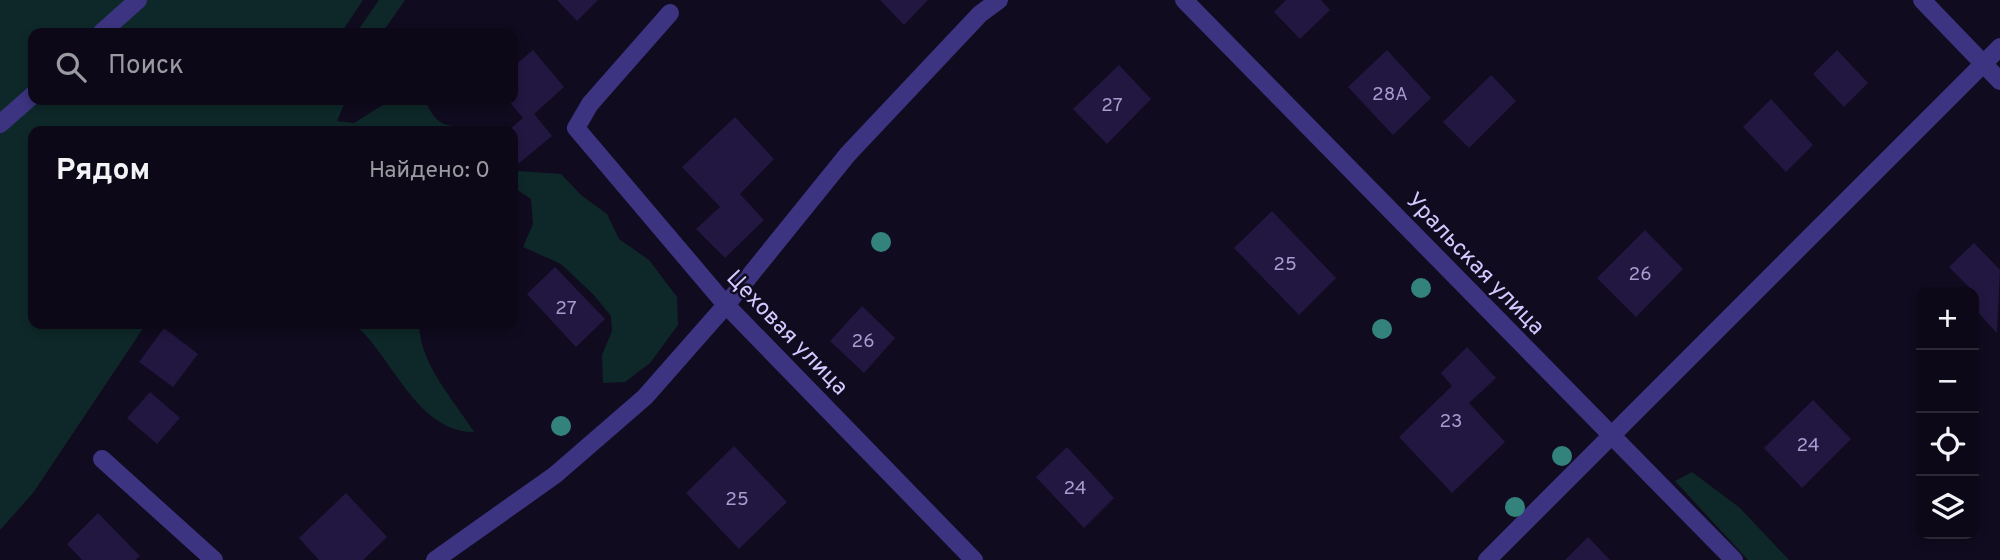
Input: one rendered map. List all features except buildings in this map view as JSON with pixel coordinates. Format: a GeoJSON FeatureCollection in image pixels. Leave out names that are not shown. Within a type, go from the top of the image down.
{"type":"FeatureCollection","features":[{"type":"Feature","properties":{"kind":"street"},"geometry":{"type":"LineString","coordinates":[[107,28],[138,0]]}},
{"type":"Feature","properties":{"kind":"street"},"geometry":{"type":"LineString","coordinates":[[435,560],[555,475],[645,397],[726,304],[848,155],[981,14],[999,0]]}},
{"type":"Feature","properties":{"kind":"street","name":"Уральская улица"},"geometry":{"type":"LineString","coordinates":[[1184,0],[1734,560]]}},
{"type":"Feature","properties":{"kind":"street"},"geometry":{"type":"LineString","coordinates":[[1922,0],[2000,81]]}},
{"type":"Feature","properties":{"kind":"street","name":"Цеховая улица"},"geometry":{"type":"LineString","coordinates":[[670,13],[590,104],[576,128],[726,304],[974,560]]}},
{"type":"Feature","properties":{"kind":"street"},"geometry":{"type":"LineString","coordinates":[[1487,560],[1610,434],[2000,47]]}},
{"type":"Feature","properties":{"kind":"street"},"geometry":{"type":"LineString","coordinates":[[1,125],[28,100]]}},
{"type":"Feature","properties":{"kind":"street"},"geometry":{"type":"LineString","coordinates":[[102,458],[214,560]]}},
{"type":"Feature","properties":{"kind":"green space"},"geometry":{"type":"Polygon","coordinates":[[[0,0],[363,0],[344,28],[28,28],[28,105],[344,105],[337,121],[354,123],[383,105],[428,105],[435,117],[451,126],[28,126],[28,329],[143,329],[33,493],[0,530],[0,0]]]}},
{"type":"Feature","properties":{"kind":"green space"},"geometry":{"type":"Polygon","coordinates":[[[379,0],[405,0],[385,28],[359,28],[379,0]]]}},
{"type":"Feature","properties":{"kind":"green space"},"geometry":{"type":"Polygon","coordinates":[[[518,171],[561,174],[581,195],[607,214],[619,239],[649,260],[677,297],[678,325],[650,363],[625,382],[603,383],[602,355],[612,331],[611,316],[593,294],[561,264],[523,247],[533,224],[531,199],[518,190],[518,171]]]}},
{"type":"Feature","properties":{"kind":"green space"},"geometry":{"type":"Polygon","coordinates":[[[359,329],[420,329],[431,367],[474,432],[454,429],[436,420],[406,390],[359,329]]]}},
{"type":"Feature","properties":{"kind":"green space"},"geometry":{"type":"Polygon","coordinates":[[[1692,472],[1740,508],[1789,560],[1748,560],[1675,481],[1692,472]]]}}]}
